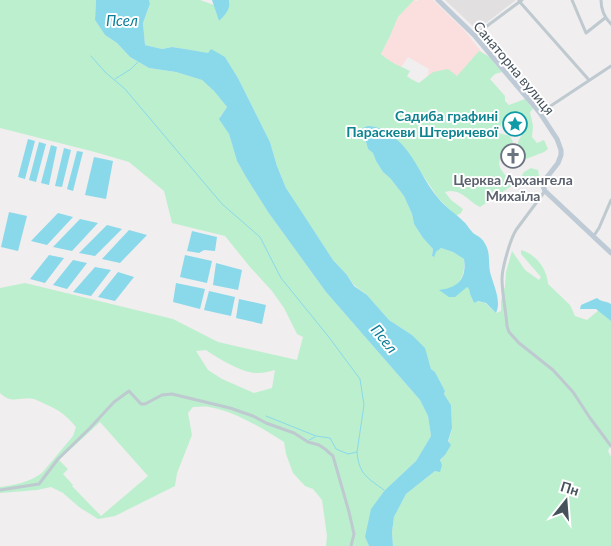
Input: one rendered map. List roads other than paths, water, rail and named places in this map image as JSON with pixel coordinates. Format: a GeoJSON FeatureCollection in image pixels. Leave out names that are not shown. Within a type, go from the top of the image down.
{"type":"FeatureCollection","features":[{"type":"Feature","properties":{"kind":"main road","name":"Санаторна вулиця"},"geometry":{"type":"LineString","coordinates":[[438,0],[474,35],[540,113],[557,139],[562,150],[561,156],[544,181],[544,191]]}},
{"type":"Feature","properties":{"kind":"main road"},"geometry":{"type":"LineString","coordinates":[[544,191],[611,253]]}},
{"type":"Feature","properties":{"kind":"street"},"geometry":{"type":"LineString","coordinates":[[572,0],[586,33],[605,18]]}},
{"type":"Feature","properties":{"kind":"street"},"geometry":{"type":"LineString","coordinates":[[601,0],[601,7],[605,18],[611,24]]}},
{"type":"Feature","properties":{"kind":"street"},"geometry":{"type":"LineString","coordinates":[[474,35],[520,1],[589,80]]}},
{"type":"Feature","properties":{"kind":"street"},"geometry":{"type":"LineString","coordinates":[[540,113],[611,66]]}},
{"type":"Feature","properties":{"kind":"street"},"geometry":{"type":"LineString","coordinates":[[544,191],[512,236],[508,247],[502,276],[507,326],[509,332],[519,343],[554,370],[574,392],[611,446]]}},
{"type":"Feature","properties":{"kind":"street"},"geometry":{"type":"LineString","coordinates":[[593,237],[611,200]]}},
{"type":"Feature","properties":{"kind":"street"},"geometry":{"type":"LineString","coordinates":[[0,490],[39,484],[58,459],[114,402],[129,391],[142,404],[162,395],[172,394],[230,408],[253,416],[294,433],[308,442],[325,449],[333,456],[349,512],[354,534],[351,546]]}},
{"type":"Feature","properties":{"kind":"water","name":"Псел"},"geometry":{"type":"Polygon","coordinates":[[[96,0],[149,0],[150,4],[143,23],[145,45],[162,49],[172,47],[208,53],[211,49],[225,57],[238,78],[270,142],[286,188],[333,260],[354,286],[367,295],[389,320],[412,335],[425,348],[431,369],[435,372],[451,405],[452,428],[448,441],[451,445],[440,460],[442,465],[440,472],[435,471],[406,494],[394,517],[393,546],[369,546],[365,537],[371,509],[385,490],[416,461],[431,436],[428,416],[420,400],[326,292],[268,212],[237,161],[229,134],[219,119],[227,107],[202,80],[176,72],[149,68],[130,57],[117,43],[105,35],[95,20],[96,0]]]}},
{"type":"Feature","properties":{"kind":"water"},"geometry":{"type":"Polygon","coordinates":[[[212,0],[229,0],[228,9],[219,21],[212,0]]]}},
{"type":"Feature","properties":{"kind":"water"},"geometry":{"type":"Polygon","coordinates":[[[368,126],[382,129],[402,144],[438,198],[484,242],[488,250],[490,272],[498,298],[496,313],[486,303],[478,301],[474,303],[467,287],[455,297],[449,297],[439,290],[456,285],[460,281],[464,272],[464,259],[453,252],[441,248],[434,257],[432,256],[433,249],[414,224],[404,196],[383,172],[373,153],[368,149],[364,135],[359,133],[360,129],[368,126]]]}},
{"type":"Feature","properties":{"kind":"water"},"geometry":{"type":"Polygon","coordinates":[[[28,139],[35,141],[25,179],[18,177],[28,139]]]}},
{"type":"Feature","properties":{"kind":"water"},"geometry":{"type":"Polygon","coordinates":[[[39,142],[46,144],[36,182],[29,180],[39,142]]]}},
{"type":"Feature","properties":{"kind":"water"},"geometry":{"type":"Polygon","coordinates":[[[51,145],[57,147],[49,185],[41,183],[51,145]]]}},
{"type":"Feature","properties":{"kind":"water"},"geometry":{"type":"Polygon","coordinates":[[[64,148],[71,150],[62,187],[55,186],[64,148]]]}},
{"type":"Feature","properties":{"kind":"water"},"geometry":{"type":"Polygon","coordinates":[[[77,151],[83,152],[73,191],[67,189],[77,151]]]}},
{"type":"Feature","properties":{"kind":"water"},"geometry":{"type":"Polygon","coordinates":[[[94,157],[113,161],[106,199],[85,195],[94,157]]]}},
{"type":"Feature","properties":{"kind":"water"},"geometry":{"type":"Polygon","coordinates":[[[9,212],[27,216],[18,251],[1,247],[9,212]]]}},
{"type":"Feature","properties":{"kind":"water"},"geometry":{"type":"Polygon","coordinates":[[[58,213],[73,217],[47,245],[31,241],[58,213]]]}},
{"type":"Feature","properties":{"kind":"water"},"geometry":{"type":"Polygon","coordinates":[[[80,219],[98,223],[72,251],[53,247],[80,219]]]}},
{"type":"Feature","properties":{"kind":"water"},"geometry":{"type":"Polygon","coordinates":[[[107,225],[122,229],[95,256],[79,253],[107,225]]]}},
{"type":"Feature","properties":{"kind":"water"},"geometry":{"type":"Polygon","coordinates":[[[129,230],[147,235],[120,263],[102,259],[129,230]]]}},
{"type":"Feature","properties":{"kind":"water"},"geometry":{"type":"Polygon","coordinates":[[[192,231],[217,237],[215,251],[204,250],[199,253],[187,251],[192,231]]]}},
{"type":"Feature","properties":{"kind":"water"},"geometry":{"type":"Polygon","coordinates":[[[49,255],[64,258],[45,283],[30,279],[49,255]]]}},
{"type":"Feature","properties":{"kind":"water"},"geometry":{"type":"Polygon","coordinates":[[[185,255],[212,261],[207,283],[180,277],[185,255]]]}},
{"type":"Feature","properties":{"kind":"water"},"geometry":{"type":"Polygon","coordinates":[[[73,260],[87,263],[67,289],[53,285],[73,260]]]}},
{"type":"Feature","properties":{"kind":"water"},"geometry":{"type":"Polygon","coordinates":[[[216,263],[242,270],[238,290],[213,285],[216,263]]]}},
{"type":"Feature","properties":{"kind":"water"},"geometry":{"type":"Polygon","coordinates":[[[95,267],[111,270],[91,296],[73,292],[95,267]]]}},
{"type":"Feature","properties":{"kind":"water"},"geometry":{"type":"Polygon","coordinates":[[[118,272],[134,277],[115,301],[98,297],[118,272]]]}},
{"type":"Feature","properties":{"kind":"water"},"geometry":{"type":"Polygon","coordinates":[[[176,283],[205,289],[200,309],[173,302],[176,283]]]}},
{"type":"Feature","properties":{"kind":"water"},"geometry":{"type":"Polygon","coordinates":[[[209,291],[235,297],[231,316],[204,310],[209,291]]]}},
{"type":"Feature","properties":{"kind":"water"},"geometry":{"type":"Polygon","coordinates":[[[597,298],[611,304],[611,321],[596,309],[580,309],[581,305],[597,298]]]}},
{"type":"Feature","properties":{"kind":"water"},"geometry":{"type":"Polygon","coordinates":[[[239,299],[266,305],[262,324],[236,318],[239,299]]]}},
{"type":"Feature","properties":{"kind":"waterway"},"geometry":{"type":"LineString","coordinates":[[91,56],[105,72],[125,89],[222,204],[260,237],[281,278],[360,379],[364,405],[357,452]]}},
{"type":"Feature","properties":{"kind":"waterway"},"geometry":{"type":"LineString","coordinates":[[115,79],[131,69],[139,61]]}},
{"type":"Feature","properties":{"kind":"waterway"},"geometry":{"type":"LineString","coordinates":[[266,416],[316,436],[330,438],[336,449],[348,454],[357,452],[362,471],[384,490]]}},
{"type":"Feature","properties":{"kind":"waterway"},"geometry":{"type":"LineString","coordinates":[[309,440],[315,437]]}},
{"type":"Feature","properties":{"kind":"place","name":"Садиба графині Параскеви Штеричевої"},"geometry":{"type":"Point","coordinates":[515,124]}},
{"type":"Feature","properties":{"kind":"place","name":"Церква Архангела Михаїла"},"geometry":{"type":"Point","coordinates":[513,156]}}]}
